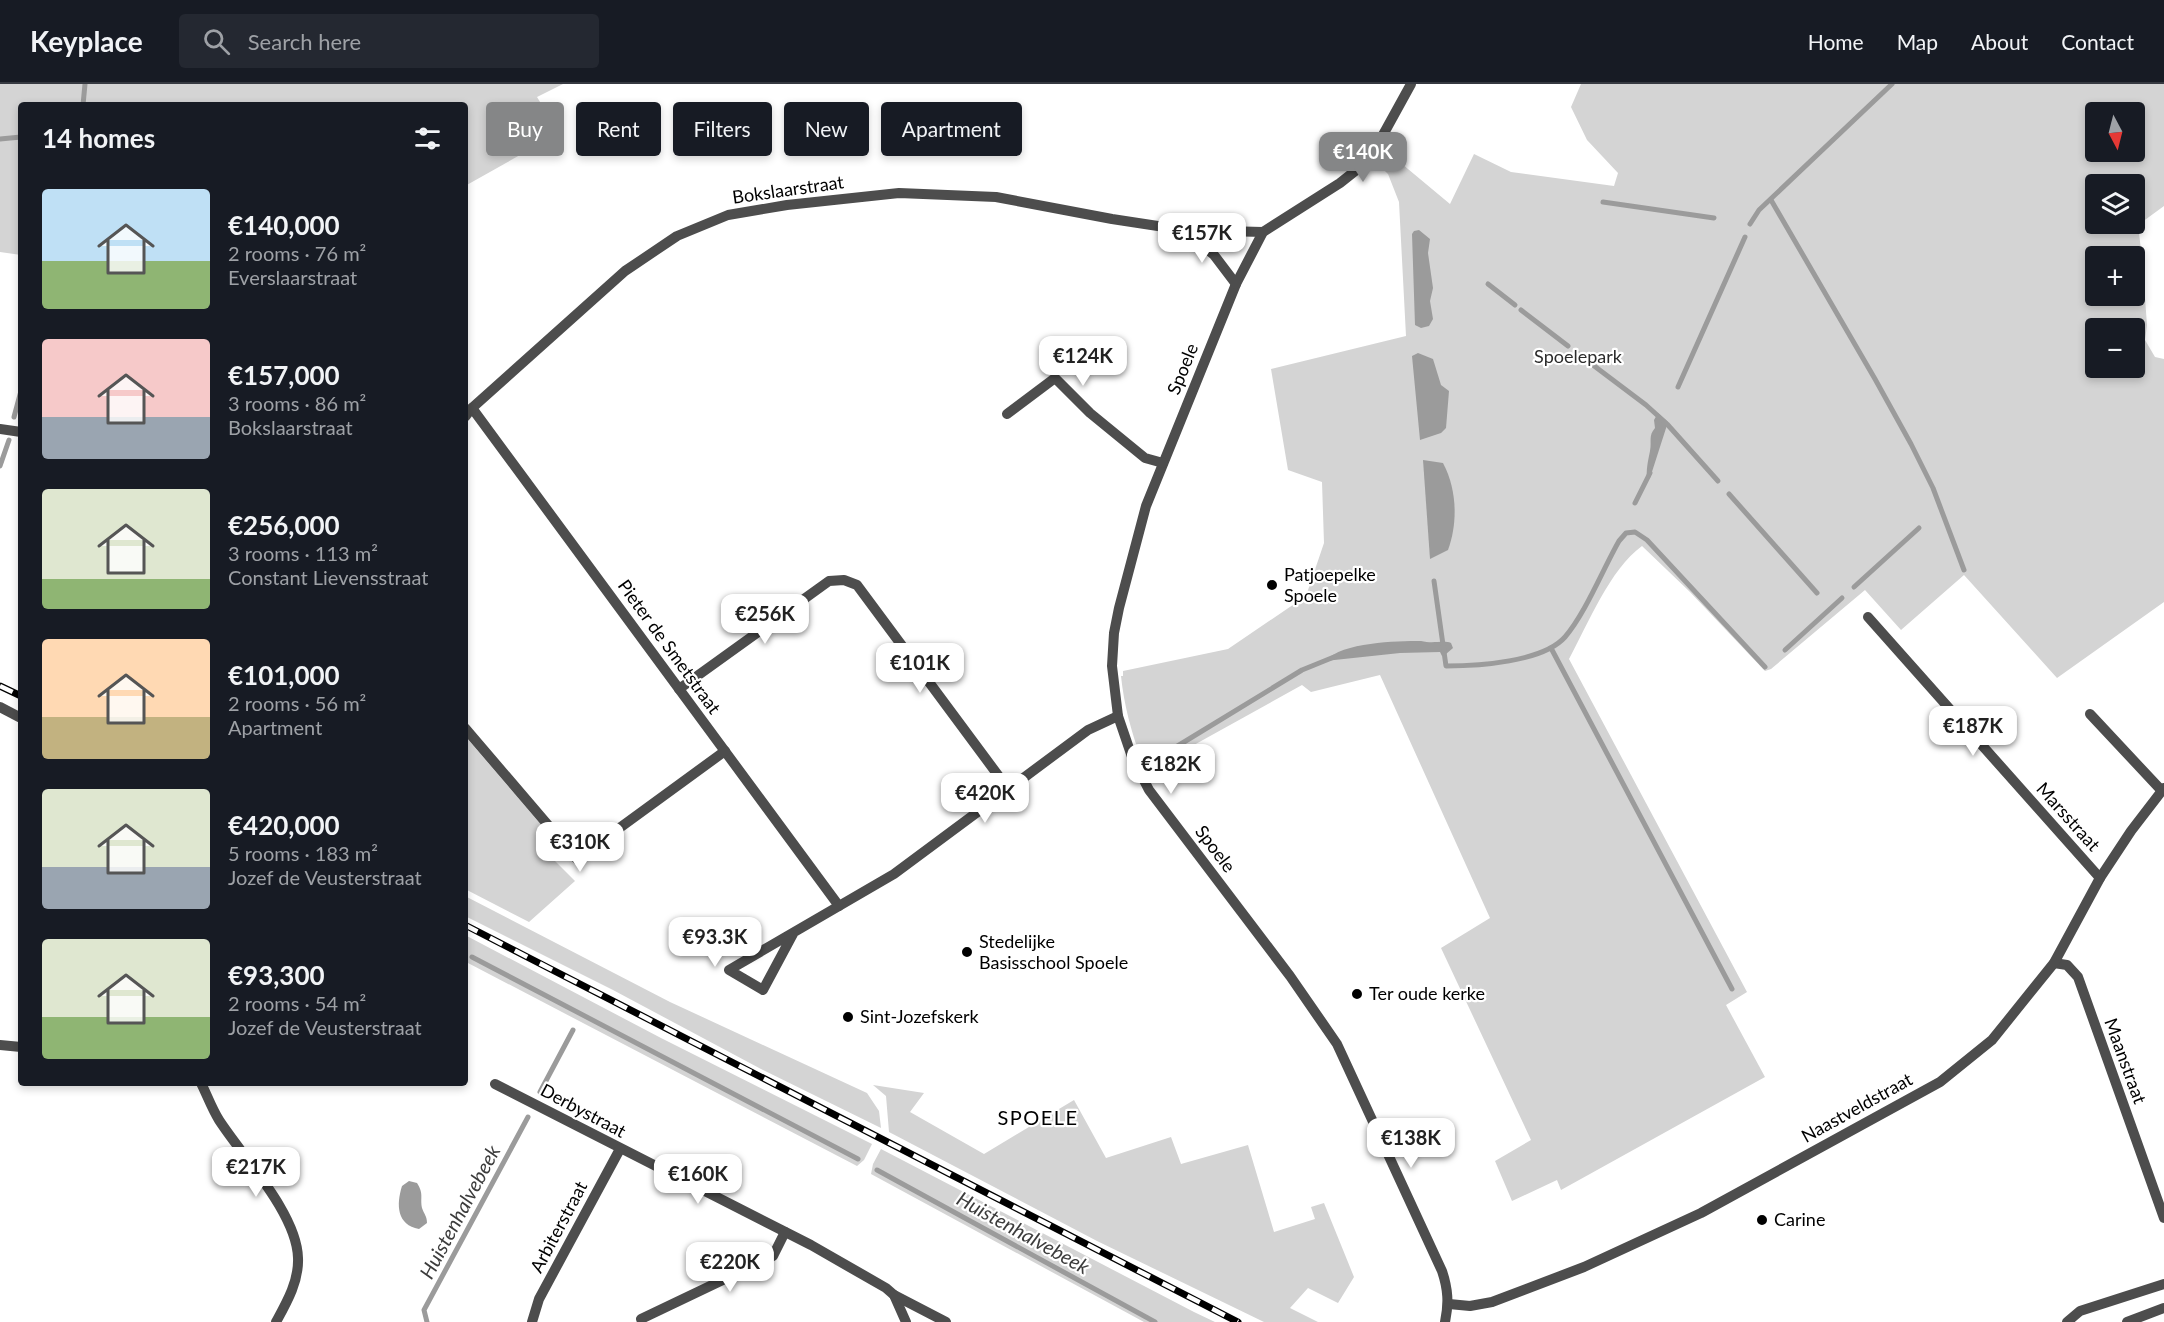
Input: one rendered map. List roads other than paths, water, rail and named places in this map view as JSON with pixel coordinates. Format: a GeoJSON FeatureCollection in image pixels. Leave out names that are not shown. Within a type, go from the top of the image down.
{"type":"FeatureCollection","features":[{"type":"Feature","properties":{"kind":"street"},"geometry":{"type":"LineString","coordinates":[[1263,232],[1340,183],[1364,164],[1378,144],[1411,84]]}},
{"type":"Feature","properties":{"kind":"street","name":"Bokslaarstraat"},"geometry":{"type":"LineString","coordinates":[[469,413],[625,271],[677,236],[728,214],[898,193],[996,197],[1184,230],[1263,232]]}},
{"type":"Feature","properties":{"kind":"street","name":"Bokslaarstraat"},"geometry":{"type":"LineString","coordinates":[[1184,230],[1214,255],[1236,284]]}},
{"type":"Feature","properties":{"kind":"street","name":"Spoele"},"geometry":{"type":"LineString","coordinates":[[1263,232],[1236,284],[1146,506],[1114,633],[1112,666],[1118,716],[1132,757],[1149,790],[1290,976],[1337,1044],[1442,1270],[1449,1304]]}},
{"type":"Feature","properties":{"kind":"street"},"geometry":{"type":"LineString","coordinates":[[1006,414],[1054,378],[1090,414],[1145,458],[1163,463]]}},
{"type":"Feature","properties":{"kind":"street","name":"Pieter de Smetstraat"},"geometry":{"type":"LineString","coordinates":[[469,413],[679,689],[839,906]]}},
{"type":"Feature","properties":{"kind":"street"},"geometry":{"type":"LineString","coordinates":[[0,429],[18,432]]}},
{"type":"Feature","properties":{"kind":"street"},"geometry":{"type":"LineString","coordinates":[[679,689],[829,581],[844,580],[857,585],[1009,790]]}},
{"type":"Feature","properties":{"kind":"street","name":"Marsstraat"},"geometry":{"type":"LineString","coordinates":[[1868,617],[2100,878]]}},
{"type":"Feature","properties":{"kind":"street"},"geometry":{"type":"LineString","coordinates":[[0,707],[18,716]]}},
{"type":"Feature","properties":{"kind":"street"},"geometry":{"type":"LineString","coordinates":[[2090,714],[2163,789]]}},
{"type":"Feature","properties":{"kind":"street"},"geometry":{"type":"LineString","coordinates":[[793,934],[763,990],[729,970],[894,874],[1088,730],[1118,716]]}},
{"type":"Feature","properties":{"kind":"street"},"geometry":{"type":"LineString","coordinates":[[468,732],[577,859],[724,751]]}},
{"type":"Feature","properties":{"kind":"street","name":"Naastveldstraat"},"geometry":{"type":"LineString","coordinates":[[1449,1304],[1470,1306],[1492,1302],[1584,1267],[1701,1213],[1940,1082],[1992,1040],[2054,963],[2100,878],[2130,831],[2163,789]]}},
{"type":"Feature","properties":{"kind":"street","name":"Maanstraat"},"geometry":{"type":"LineString","coordinates":[[2054,963],[2067,965],[2078,977],[2164,1218]]}},
{"type":"Feature","properties":{"kind":"street"},"geometry":{"type":"LineString","coordinates":[[0,1045],[18,1047]]}},
{"type":"Feature","properties":{"kind":"street","name":"Derbystraat"},"geometry":{"type":"LineString","coordinates":[[495,1084],[785,1232],[886,1288],[894,1295],[946,1322]]}},
{"type":"Feature","properties":{"kind":"street"},"geometry":{"type":"LineString","coordinates":[[202,1086],[218,1118],[278,1204],[297,1243],[299,1260],[293,1289],[276,1322]]}},
{"type":"Feature","properties":{"kind":"street","name":"Arbiterstraat"},"geometry":{"type":"LineString","coordinates":[[531,1322],[539,1299],[620,1149]]}},
{"type":"Feature","properties":{"kind":"street"},"geometry":{"type":"LineString","coordinates":[[641,1319],[773,1256],[785,1232]]}},
{"type":"Feature","properties":{"kind":"street"},"geometry":{"type":"LineString","coordinates":[[2067,1322],[2080,1311],[2164,1284]]}},
{"type":"Feature","properties":{"kind":"street"},"geometry":{"type":"LineString","coordinates":[[894,1295],[906,1322]]}},
{"type":"Feature","properties":{"kind":"street"},"geometry":{"type":"LineString","coordinates":[[1445,1322],[1449,1304]]}},
{"type":"Feature","properties":{"kind":"street"},"geometry":{"type":"LineString","coordinates":[[2127,1322],[2164,1308]]}},
{"type":"Feature","properties":{"kind":"waterway"},"geometry":{"type":"LineString","coordinates":[[83,102],[85,84]]}},
{"type":"Feature","properties":{"kind":"waterway"},"geometry":{"type":"LineString","coordinates":[[1750,224],[1759,210],[1892,84]]}},
{"type":"Feature","properties":{"kind":"waterway"},"geometry":{"type":"LineString","coordinates":[[0,139],[18,137]]}},
{"type":"Feature","properties":{"kind":"waterway"},"geometry":{"type":"LineString","coordinates":[[1771,200],[1911,444],[1933,488],[1964,570]]}},
{"type":"Feature","properties":{"kind":"waterway"},"geometry":{"type":"LineString","coordinates":[[1603,202],[1714,218]]}},
{"type":"Feature","properties":{"kind":"waterway"},"geometry":{"type":"LineString","coordinates":[[1678,387],[1745,237]]}},
{"type":"Feature","properties":{"kind":"waterway"},"geometry":{"type":"LineString","coordinates":[[1488,284],[1515,305]]}},
{"type":"Feature","properties":{"kind":"waterway"},"geometry":{"type":"LineString","coordinates":[[1521,310],[1568,346]]}},
{"type":"Feature","properties":{"kind":"waterway"},"geometry":{"type":"LineString","coordinates":[[1577,353],[1646,405],[1667,424],[1718,481]]}},
{"type":"Feature","properties":{"kind":"waterway"},"geometry":{"type":"LineString","coordinates":[[14,417],[18,402]]}},
{"type":"Feature","properties":{"kind":"waterway"},"geometry":{"type":"LineString","coordinates":[[0,466],[9,440]]}},
{"type":"Feature","properties":{"kind":"waterway"},"geometry":{"type":"LineString","coordinates":[[1635,503],[1650,473]]}},
{"type":"Feature","properties":{"kind":"waterway"},"geometry":{"type":"LineString","coordinates":[[1729,494],[1817,593]]}},
{"type":"Feature","properties":{"kind":"waterway"},"geometry":{"type":"LineString","coordinates":[[1854,587],[1919,528]]}},
{"type":"Feature","properties":{"kind":"waterway"},"geometry":{"type":"LineString","coordinates":[[1434,581],[1446,666],[1475,665],[1526,657],[1542,652],[1565,637],[1587,604],[1619,541],[1626,533],[1635,532],[1647,540],[1765,667]]}},
{"type":"Feature","properties":{"kind":"waterway"},"geometry":{"type":"LineString","coordinates":[[1785,650],[1842,598]]}},
{"type":"Feature","properties":{"kind":"waterway"},"geometry":{"type":"LineString","coordinates":[[1551,648],[1732,989]]}},
{"type":"Feature","properties":{"kind":"waterway"},"geometry":{"type":"LineString","coordinates":[[1166,753],[1302,670],[1334,657]]}},
{"type":"Feature","properties":{"kind":"waterway","name":"Huistenhalvebeek"},"geometry":{"type":"LineString","coordinates":[[472,957],[858,1159]]}},
{"type":"Feature","properties":{"kind":"waterway","name":"Huistenhalvebeek"},"geometry":{"type":"LineString","coordinates":[[540,1092],[573,1030]]}},
{"type":"Feature","properties":{"kind":"waterway","name":"Huistenhalvebeek"},"geometry":{"type":"LineString","coordinates":[[427,1322],[424,1310],[528,1117]]}},
{"type":"Feature","properties":{"kind":"waterway","name":"Huistenhalvebeek"},"geometry":{"type":"LineString","coordinates":[[877,1170],[1155,1322]]}},
{"type":"Feature","properties":{"kind":"railway"},"geometry":{"type":"LineString","coordinates":[[0,686],[18,695]]}},
{"type":"Feature","properties":{"kind":"railway"},"geometry":{"type":"LineString","coordinates":[[468,927],[1238,1322]]}},
{"type":"Feature","properties":{"kind":"place","name":"Patjoepelke Spoele"},"geometry":{"type":"Point","coordinates":[1272,585]}},
{"type":"Feature","properties":{"kind":"place","name":"Stedelijke Basisschool Spoele"},"geometry":{"type":"Point","coordinates":[967,952]}},
{"type":"Feature","properties":{"kind":"place","name":"Ter oude kerke"},"geometry":{"type":"Point","coordinates":[1357,994]}},
{"type":"Feature","properties":{"kind":"place","name":"Sint-Jozefskerk"},"geometry":{"type":"Point","coordinates":[848,1017]}},
{"type":"Feature","properties":{"kind":"place","name":"Carine"},"geometry":{"type":"Point","coordinates":[1762,1220]}},
{"type":"Feature","properties":{"kind":"district","name":"SPOELE"},"geometry":{"type":"Point","coordinates":[1038,1118]}},
{"type":"Feature","properties":{"kind":"park label","name":"Spoelepark"},"geometry":{"type":"Point","coordinates":[1578,357]}}]}
